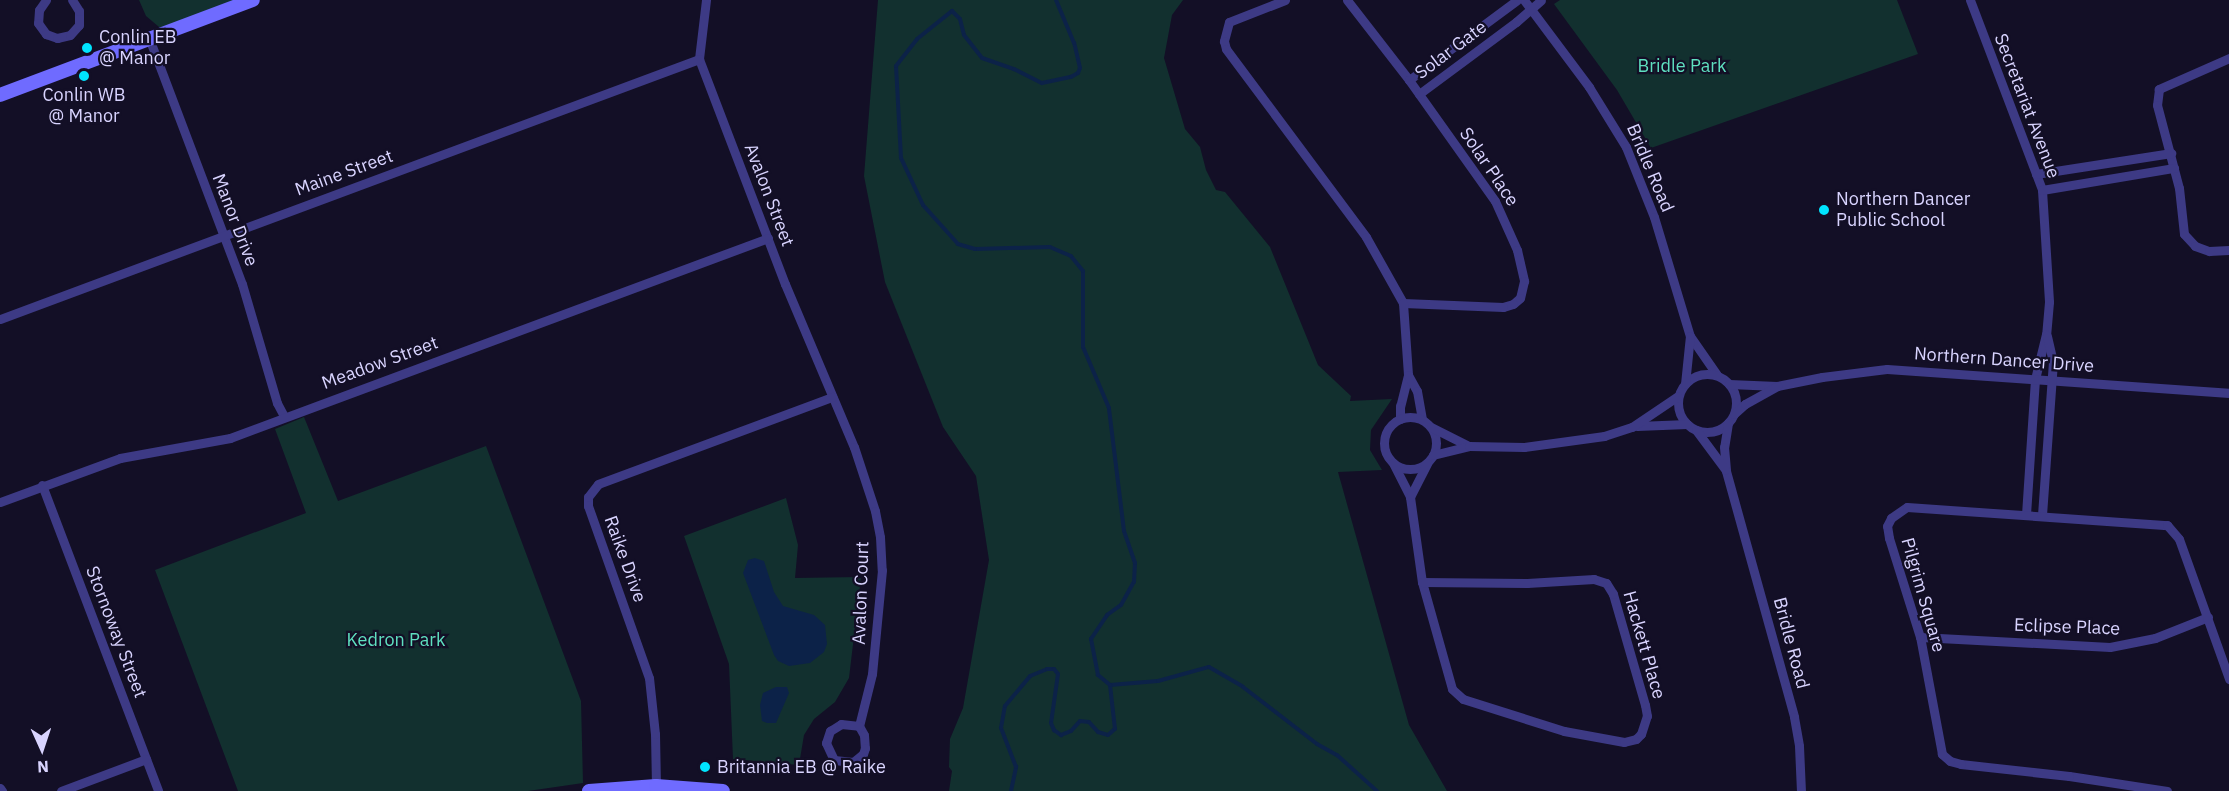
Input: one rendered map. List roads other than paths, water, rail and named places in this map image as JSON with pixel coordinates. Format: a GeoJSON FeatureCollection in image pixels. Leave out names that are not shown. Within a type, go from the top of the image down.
{"type":"FeatureCollection","features":[{"type":"Feature","properties":{"kind":"street"},"geometry":{"type":"LineString","coordinates":[[46,0],[39,10],[38,23],[45,34],[57,38],[70,35],[79,25],[80,11],[72,0]]}},
{"type":"Feature","properties":{"kind":"street"},"geometry":{"type":"LineString","coordinates":[[0,95],[253,0]]}},
{"type":"Feature","properties":{"kind":"street","name":"Avalon Street"},"geometry":{"type":"LineString","coordinates":[[706,0],[699,59],[832,397]]}},
{"type":"Feature","properties":{"kind":"street"},"geometry":{"type":"LineString","coordinates":[[1285,0],[1229,22],[1224,41],[1226,49],[1366,237],[1403,303],[1408,375],[1400,406],[1400,419]]}},
{"type":"Feature","properties":{"kind":"street","name":"Solar Place"},"geometry":{"type":"LineString","coordinates":[[1347,0],[1409,80],[1495,201],[1517,250],[1523,271],[1524,291],[1513,304],[1503,307],[1403,303]]}},
{"type":"Feature","properties":{"kind":"street","name":"Solar Gate"},"geometry":{"type":"LineString","coordinates":[[1409,80],[1517,0]]}},
{"type":"Feature","properties":{"kind":"street","name":"Bridle Road"},"geometry":{"type":"LineString","coordinates":[[1524,0],[1589,87],[1626,147],[1654,217],[1690,336],[1717,375]]}},
{"type":"Feature","properties":{"kind":"street","name":"Solar Gate"},"geometry":{"type":"LineString","coordinates":[[1419,94],[1541,0]]}},
{"type":"Feature","properties":{"kind":"street","name":"Secretariat Avenue"},"geometry":{"type":"LineString","coordinates":[[1970,0],[2042,190],[2049,266],[2046,334],[2035,379],[2026,514]]}},
{"type":"Feature","properties":{"kind":"street","name":"Manor Drive"},"geometry":{"type":"LineString","coordinates":[[149,38],[242,284],[277,404],[284,416]]}},
{"type":"Feature","properties":{"kind":"street"},"geometry":{"type":"LineString","coordinates":[[2229,58],[2159,89],[2157,105],[2171,153],[2184,234],[2195,246],[2209,251],[2229,250]]}},
{"type":"Feature","properties":{"kind":"street","name":"Maine Street"},"geometry":{"type":"LineString","coordinates":[[0,318],[699,59]]}},
{"type":"Feature","properties":{"kind":"street"},"geometry":{"type":"LineString","coordinates":[[2036,174],[2171,153]]}},
{"type":"Feature","properties":{"kind":"street"},"geometry":{"type":"LineString","coordinates":[[2042,190],[2174,168]]}},
{"type":"Feature","properties":{"kind":"street","name":"Meadow Street"},"geometry":{"type":"LineString","coordinates":[[0,502],[120,458],[230,438],[284,416],[768,238]]}},
{"type":"Feature","properties":{"kind":"street","name":"Secretariat Avenue"},"geometry":{"type":"LineString","coordinates":[[2042,515],[2053,362],[2046,334]]}},
{"type":"Feature","properties":{"kind":"street","name":"Bridle Road"},"geometry":{"type":"LineString","coordinates":[[1685,385],[1689,367],[1690,336]]}},
{"type":"Feature","properties":{"kind":"street","name":"Northern Dancer Drive"},"geometry":{"type":"LineString","coordinates":[[1729,384],[1777,386],[1822,377],[1887,369],[2229,393]]}},
{"type":"Feature","properties":{"kind":"street"},"geometry":{"type":"LineString","coordinates":[[1408,375],[1417,391],[1422,419]]}},
{"type":"Feature","properties":{"kind":"street"},"geometry":{"type":"LineString","coordinates":[[1469,446],[1431,427],[1422,419],[1411,416],[1400,419],[1389,427],[1384,441],[1385,450],[1393,463],[1408,469],[1469,446],[1524,447],[1570,442],[1604,436],[1632,427],[1678,396],[1685,385],[1698,375],[1717,375],[1729,384],[1735,396],[1731,418],[1713,431],[1691,426],[1632,427]]}},
{"type":"Feature","properties":{"kind":"street","name":"Northern Dancer Drive"},"geometry":{"type":"LineString","coordinates":[[1731,418],[1745,404],[1777,386]]}},
{"type":"Feature","properties":{"kind":"street"},"geometry":{"type":"LineString","coordinates":[[1678,396],[1678,408],[1691,426]]}},
{"type":"Feature","properties":{"kind":"street","name":"Avalon Court"},"geometry":{"type":"LineString","coordinates":[[832,397],[868,483],[880,537],[882,570],[878,632],[868,694],[859,726],[866,741],[863,754],[853,762],[834,760],[826,743],[830,731],[841,724],[859,726]]}},
{"type":"Feature","properties":{"kind":"street","name":"Raike Drive"},"geometry":{"type":"LineString","coordinates":[[656,786],[655,734],[649,678],[588,506],[588,497],[598,484],[832,397]]}},
{"type":"Feature","properties":{"kind":"street","name":"Bridle Road"},"geometry":{"type":"LineString","coordinates":[[1731,418],[1724,447],[1726,471],[1794,717],[1799,746],[1801,791]]}},
{"type":"Feature","properties":{"kind":"street","name":"Bridle Road"},"geometry":{"type":"LineString","coordinates":[[1691,426],[1712,448],[1726,471]]}},
{"type":"Feature","properties":{"kind":"street"},"geometry":{"type":"LineString","coordinates":[[1410,497],[1430,459],[1436,438],[1431,427]]}},
{"type":"Feature","properties":{"kind":"street","name":"Hackett Place"},"geometry":{"type":"LineString","coordinates":[[1393,463],[1410,497],[1422,582],[1448,681],[1463,699],[1589,737],[1630,741],[1641,734],[1647,716],[1645,705],[1614,594],[1605,583],[1594,579],[1527,583],[1422,582]]}},
{"type":"Feature","properties":{"kind":"street","name":"Stornoway Street"},"geometry":{"type":"LineString","coordinates":[[42,486],[158,791]]}},
{"type":"Feature","properties":{"kind":"street","name":"Pilgrim Square"},"geometry":{"type":"LineString","coordinates":[[2167,791],[1950,761],[1942,754],[1920,638],[1889,538],[1887,526],[1891,518],[1907,507],[2167,525],[2179,539],[2229,679]]}},
{"type":"Feature","properties":{"kind":"street","name":"Eclipse Place"},"geometry":{"type":"LineString","coordinates":[[1920,638],[2110,647],[2155,638],[2208,617]]}},
{"type":"Feature","properties":{"kind":"street"},"geometry":{"type":"LineString","coordinates":[[61,791],[146,759]]}},
{"type":"Feature","properties":{"kind":"street"},"geometry":{"type":"LineString","coordinates":[[589,791],[656,786],[723,791]]}},
{"type":"Feature","properties":{"kind":"water"},"geometry":{"type":"Polygon","coordinates":[[[755,558],[764,561],[774,592],[783,606],[814,615],[825,625],[827,644],[824,652],[810,663],[789,666],[778,661],[774,655],[743,573],[748,560],[755,558]]]}},
{"type":"Feature","properties":{"kind":"water"},"geometry":{"type":"Polygon","coordinates":[[[776,687],[787,687],[789,693],[776,723],[767,723],[762,721],[760,705],[763,693],[776,687]]]}},
{"type":"Feature","properties":{"kind":"waterway"},"geometry":{"type":"LineString","coordinates":[[1011,791],[1016,767],[1001,728],[1005,706],[1030,676],[1047,669],[1054,669],[1058,674],[1051,723],[1054,730],[1061,735],[1071,731],[1080,721],[1089,722],[1098,732],[1108,735],[1115,729],[1110,685],[1098,675],[1091,639],[1107,615],[1121,605],[1134,582],[1135,563],[1124,531],[1109,408],[1083,347],[1083,271],[1071,256],[1050,247],[975,249],[958,244],[923,205],[901,158],[896,66],[917,39],[952,11],[960,19],[964,35],[982,58],[1014,69],[1042,83],[1071,77],[1078,73],[1080,68],[1074,43],[1056,0]]}},
{"type":"Feature","properties":{"kind":"waterway"},"geometry":{"type":"LineString","coordinates":[[1110,685],[1158,681],[1209,667],[1243,687],[1317,744],[1337,755],[1377,791]]}},
{"type":"Feature","properties":{"kind":"place","name":"Conlin EB @ Manor"},"geometry":{"type":"Point","coordinates":[87,48]}},
{"type":"Feature","properties":{"kind":"place","name":"Conlin WB @ Manor"},"geometry":{"type":"Point","coordinates":[84,76]}},
{"type":"Feature","properties":{"kind":"place","name":"Northern Dancer Public School"},"geometry":{"type":"Point","coordinates":[1824,210]}},
{"type":"Feature","properties":{"kind":"place","name":"Britannia EB @ Raike"},"geometry":{"type":"Point","coordinates":[705,767]}},
{"type":"Feature","properties":{"kind":"park label","name":"Bridle Park"},"geometry":{"type":"Point","coordinates":[1682,66]}},
{"type":"Feature","properties":{"kind":"park label","name":"Kedron Park"},"geometry":{"type":"Point","coordinates":[396,640]}}]}
